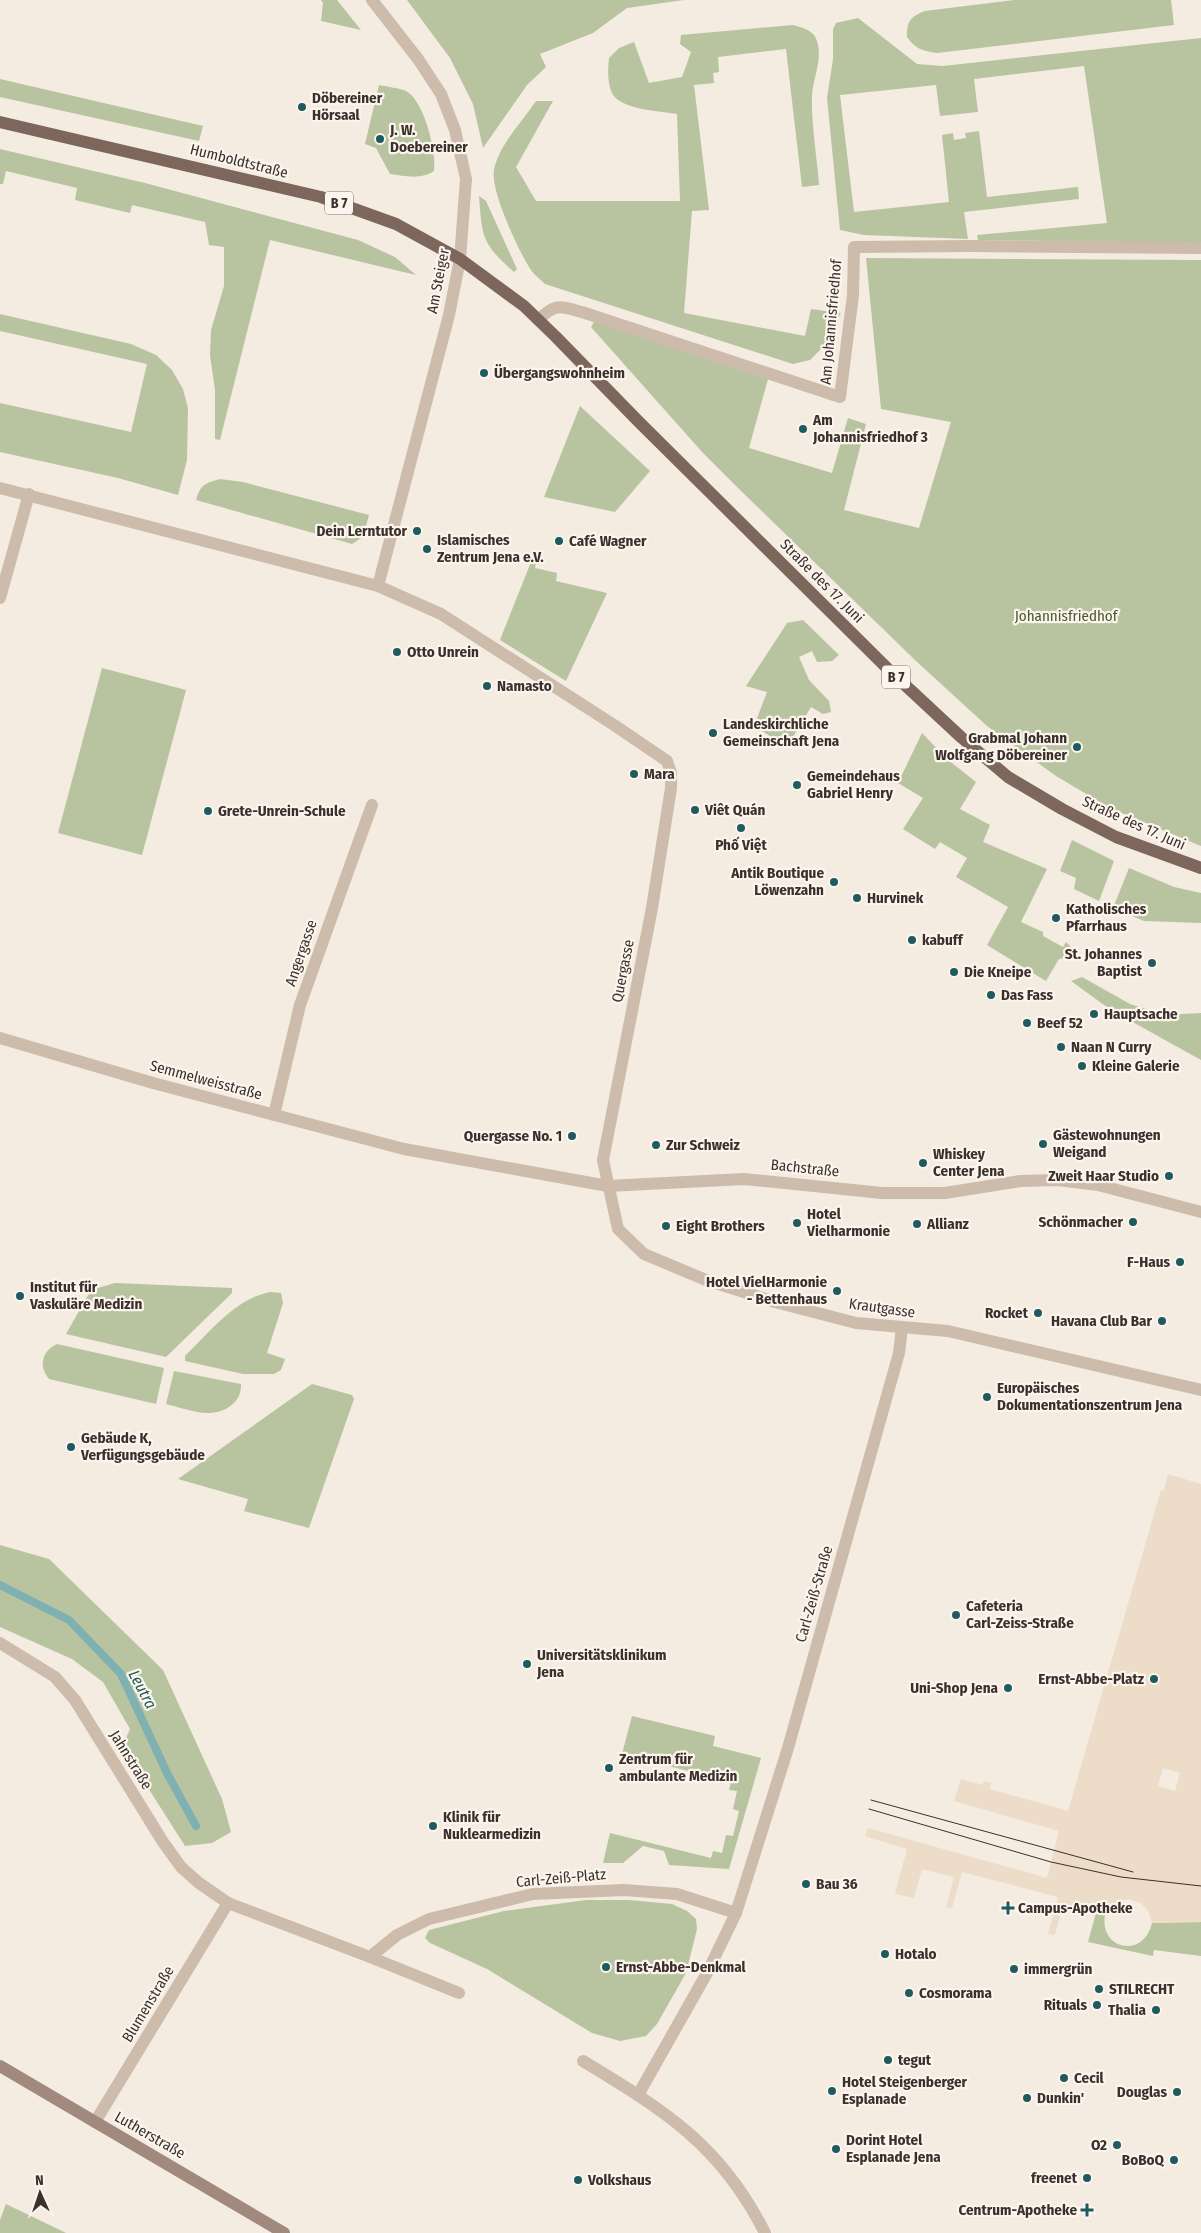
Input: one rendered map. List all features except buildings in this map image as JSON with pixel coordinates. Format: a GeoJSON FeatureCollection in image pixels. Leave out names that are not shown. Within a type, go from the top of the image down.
{"type":"FeatureCollection","features":[{"type":"Feature","properties":{"kind":"main road","name":"Humboldtstraße"},"geometry":{"type":"LineString","coordinates":[[0,122],[321,197],[396,224],[460,259]]}},
{"type":"Feature","properties":{"kind":"main road","name":"Straße des 17. Juni"},"geometry":{"type":"LineString","coordinates":[[460,259],[495,283],[538,320],[890,672],[1008,777],[1062,809],[1116,837],[1201,868]]}},
{"type":"Feature","properties":{"kind":"street","name":"Am Steiger"},"geometry":{"type":"LineString","coordinates":[[372,0],[418,58],[441,94],[455,130],[466,179],[460,259],[449,315],[378,586]]}},
{"type":"Feature","properties":{"kind":"street","name":"Am Johannisfriedhof"},"geometry":{"type":"LineString","coordinates":[[538,320],[552,307],[560,306],[840,397],[853,295],[854,247],[1201,248]]}},
{"type":"Feature","properties":{"kind":"street"},"geometry":{"type":"LineString","coordinates":[[0,488],[378,586]]}},
{"type":"Feature","properties":{"kind":"street"},"geometry":{"type":"LineString","coordinates":[[0,598],[29,494]]}},
{"type":"Feature","properties":{"kind":"street","name":"Quergasse"},"geometry":{"type":"LineString","coordinates":[[378,586],[441,614],[667,761],[671,773],[670,797],[652,908],[603,1160],[608,1186]]}},
{"type":"Feature","properties":{"kind":"street","name":"Angergasse"},"geometry":{"type":"LineString","coordinates":[[274,1115],[300,1005],[372,805]]}},
{"type":"Feature","properties":{"kind":"street","name":"Semmelweisstraße"},"geometry":{"type":"LineString","coordinates":[[0,1038],[154,1083],[404,1149]]}},
{"type":"Feature","properties":{"kind":"street","name":"Bachstraße"},"geometry":{"type":"LineString","coordinates":[[404,1149],[608,1186],[744,1179],[882,1193],[936,1193],[1020,1181],[1058,1180],[1098,1185],[1201,1212]]}},
{"type":"Feature","properties":{"kind":"street","name":"Krautgasse"},"geometry":{"type":"LineString","coordinates":[[608,1186],[618,1229],[644,1254],[706,1280],[776,1302],[856,1323],[948,1331],[1201,1390]]}},
{"type":"Feature","properties":{"kind":"street","name":"Carl-Zeiß-Straße"},"geometry":{"type":"LineString","coordinates":[[736,1913],[786,1756],[899,1353],[902,1328]]}},
{"type":"Feature","properties":{"kind":"street","name":"Jahnstraße"},"geometry":{"type":"LineString","coordinates":[[0,1643],[55,1677],[75,1700],[163,1842],[181,1867],[199,1883],[228,1903]]}},
{"type":"Feature","properties":{"kind":"street","name":"Carl-Zeiß-Platz"},"geometry":{"type":"LineString","coordinates":[[370,1956],[397,1935],[429,1919],[533,1894],[624,1890],[677,1894],[736,1913]]}},
{"type":"Feature","properties":{"kind":"street"},"geometry":{"type":"LineString","coordinates":[[228,1903],[370,1956],[459,1993]]}},
{"type":"Feature","properties":{"kind":"street","name":"Blumenstraße"},"geometry":{"type":"LineString","coordinates":[[95,2122],[228,1903]]}},
{"type":"Feature","properties":{"kind":"street"},"geometry":{"type":"LineString","coordinates":[[638,2094],[707,1973],[736,1913]]}},
{"type":"Feature","properties":{"kind":"street"},"geometry":{"type":"LineString","coordinates":[[583,2061],[638,2094],[682,2126],[704,2146],[737,2184],[766,2233]]}},
{"type":"Feature","properties":{"kind":"street","name":"Lutherstraße"},"geometry":{"type":"LineString","coordinates":[[0,2066],[284,2233]]}},
{"type":"Feature","properties":{"kind":"green space"},"geometry":{"type":"Polygon","coordinates":[[[321,0],[337,0],[361,30],[321,21],[323,3],[321,0]]]}},
{"type":"Feature","properties":{"kind":"green space"},"geometry":{"type":"Polygon","coordinates":[[[407,0],[684,0],[627,8],[593,33],[540,54],[546,67],[527,85],[483,148],[473,104],[450,58],[407,0]]]}},
{"type":"Feature","properties":{"kind":"green space"},"geometry":{"type":"Polygon","coordinates":[[[1014,0],[1171,0],[1174,25],[937,53],[920,49],[907,37],[907,27],[910,20],[925,11],[1014,0]]]}},
{"type":"Feature","properties":{"kind":"green space"},"geometry":{"type":"Polygon","coordinates":[[[858,18],[917,64],[943,66],[1201,38],[1201,243],[978,240],[977,235],[1107,223],[1084,66],[974,79],[978,112],[940,116],[936,85],[840,95],[854,212],[949,202],[942,135],[953,133],[954,140],[966,138],[965,133],[979,131],[987,197],[1078,187],[1079,199],[964,212],[968,239],[864,235],[840,230],[827,98],[833,59],[833,29],[836,23],[858,18]]]}},
{"type":"Feature","properties":{"kind":"green space"},"geometry":{"type":"Polygon","coordinates":[[[793,25],[811,32],[816,37],[819,48],[812,106],[819,185],[802,187],[786,49],[718,57],[719,72],[713,73],[714,83],[694,85],[709,210],[692,211],[684,313],[805,336],[811,309],[841,313],[823,347],[810,360],[793,364],[545,284],[531,270],[512,234],[500,205],[496,191],[494,170],[501,152],[536,101],[553,101],[516,167],[536,201],[680,201],[677,114],[652,111],[623,103],[616,99],[609,85],[609,58],[619,48],[634,42],[649,83],[682,77],[691,52],[680,44],[681,35],[793,25]]]}},
{"type":"Feature","properties":{"kind":"green space"},"geometry":{"type":"Polygon","coordinates":[[[0,79],[203,126],[199,141],[0,97],[0,79]]]}},
{"type":"Feature","properties":{"kind":"green space"},"geometry":{"type":"Polygon","coordinates":[[[379,85],[406,91],[418,105],[428,128],[433,152],[434,171],[429,174],[407,176],[390,174],[376,148],[365,144],[379,85]]]}},
{"type":"Feature","properties":{"kind":"green space"},"geometry":{"type":"Polygon","coordinates":[[[0,149],[145,183],[358,240],[395,257],[416,275],[270,240],[220,440],[215,439],[215,390],[210,355],[211,330],[224,286],[224,247],[209,245],[205,222],[132,205],[130,213],[75,200],[77,188],[6,171],[3,184],[0,184],[0,149]]]}},
{"type":"Feature","properties":{"kind":"green space"},"geometry":{"type":"Polygon","coordinates":[[[479,196],[486,201],[517,269],[514,272],[495,254],[486,239],[481,221],[479,196]]]}},
{"type":"Feature","properties":{"kind":"green space","name":"Johannisfriedhof"},"geometry":{"type":"Polygon","coordinates":[[[866,258],[1201,260],[1201,846],[1110,808],[1056,776],[987,726],[916,661],[703,453],[591,327],[594,322],[768,379],[749,448],[832,473],[848,418],[866,424],[844,510],[919,528],[951,422],[881,409],[866,258]]]}},
{"type":"Feature","properties":{"kind":"green space"},"geometry":{"type":"Polygon","coordinates":[[[0,314],[131,344],[156,355],[172,370],[183,389],[188,408],[187,460],[178,495],[118,478],[0,452],[0,403],[131,432],[147,364],[0,331],[0,314]]]}},
{"type":"Feature","properties":{"kind":"green space"},"geometry":{"type":"Polygon","coordinates":[[[580,406],[650,471],[615,512],[544,497],[580,406]]]}},
{"type":"Feature","properties":{"kind":"green space"},"geometry":{"type":"Polygon","coordinates":[[[220,479],[243,482],[369,515],[363,537],[352,544],[196,500],[199,491],[204,485],[220,479]]]}},
{"type":"Feature","properties":{"kind":"green space"},"geometry":{"type":"Polygon","coordinates":[[[531,562],[536,563],[535,568],[557,573],[556,581],[607,593],[566,681],[500,640],[531,562]]]}},
{"type":"Feature","properties":{"kind":"green space"},"geometry":{"type":"Polygon","coordinates":[[[803,620],[839,655],[832,661],[817,662],[812,651],[799,657],[809,680],[829,701],[831,712],[823,714],[811,707],[787,747],[754,726],[767,692],[746,686],[787,623],[803,620]]]}},
{"type":"Feature","properties":{"kind":"green space"},"geometry":{"type":"Polygon","coordinates":[[[102,668],[186,690],[142,855],[58,833],[102,668]]]}},
{"type":"Feature","properties":{"kind":"green space"},"geometry":{"type":"Polygon","coordinates":[[[922,733],[947,759],[976,782],[960,809],[990,825],[983,842],[1047,869],[1021,922],[1043,932],[1043,936],[1063,947],[1066,942],[1076,956],[1059,959],[1046,981],[987,945],[1008,907],[956,877],[967,858],[940,842],[935,849],[903,829],[923,798],[898,783],[922,733]]]}},
{"type":"Feature","properties":{"kind":"green space"},"geometry":{"type":"Polygon","coordinates":[[[1072,840],[1114,861],[1099,901],[1074,889],[1076,878],[1060,871],[1072,840]]]}},
{"type":"Feature","properties":{"kind":"green space"},"geometry":{"type":"Polygon","coordinates":[[[1129,868],[1174,887],[1201,893],[1201,923],[1144,921],[1113,908],[1129,868]]]}},
{"type":"Feature","properties":{"kind":"green space"},"geometry":{"type":"Polygon","coordinates":[[[1082,977],[1130,1004],[1165,1015],[1201,1013],[1201,1060],[1111,1010],[1071,981],[1082,977]]]}},
{"type":"Feature","properties":{"kind":"green space"},"geometry":{"type":"Polygon","coordinates":[[[115,1283],[232,1288],[232,1293],[166,1357],[66,1334],[91,1290],[115,1283]]]}},
{"type":"Feature","properties":{"kind":"green space"},"geometry":{"type":"Polygon","coordinates":[[[270,1292],[281,1293],[283,1303],[267,1353],[285,1359],[281,1370],[274,1374],[243,1374],[185,1361],[185,1356],[234,1309],[257,1296],[270,1292]]]}},
{"type":"Feature","properties":{"kind":"green space"},"geometry":{"type":"Polygon","coordinates":[[[57,1344],[164,1368],[156,1404],[49,1379],[44,1369],[43,1359],[48,1351],[57,1344]]]}},
{"type":"Feature","properties":{"kind":"green space"},"geometry":{"type":"Polygon","coordinates":[[[174,1371],[241,1384],[241,1391],[235,1402],[219,1412],[196,1412],[166,1404],[174,1371]]]}},
{"type":"Feature","properties":{"kind":"green space"},"geometry":{"type":"Polygon","coordinates":[[[312,1384],[352,1395],[354,1399],[309,1528],[244,1511],[248,1499],[178,1479],[312,1384]]]}},
{"type":"Feature","properties":{"kind":"green space"},"geometry":{"type":"Polygon","coordinates":[[[0,1545],[49,1559],[163,1670],[222,1799],[231,1832],[212,1843],[185,1846],[122,1747],[130,1729],[103,1682],[72,1659],[0,1627],[0,1545]]]}},
{"type":"Feature","properties":{"kind":"green space"},"geometry":{"type":"Polygon","coordinates":[[[632,1716],[715,1736],[713,1746],[761,1758],[729,1869],[669,1865],[664,1851],[643,1846],[623,1863],[603,1863],[610,1833],[711,1858],[713,1851],[722,1853],[726,1835],[733,1836],[739,1811],[733,1809],[737,1791],[729,1790],[731,1782],[622,1754],[632,1716]]]}},
{"type":"Feature","properties":{"kind":"green space"},"geometry":{"type":"Polygon","coordinates":[[[586,1900],[629,1900],[672,1904],[687,1911],[696,1919],[697,1929],[686,1973],[657,2024],[646,2036],[620,2041],[592,2033],[487,1969],[430,1943],[425,1938],[429,1930],[504,1911],[586,1900]]]}},
{"type":"Feature","properties":{"kind":"green space"},"geometry":{"type":"Polygon","coordinates":[[[1096,1913],[1105,1915],[1105,1927],[1109,1936],[1123,1946],[1132,1946],[1140,1942],[1147,1934],[1152,1923],[1201,1922],[1201,1956],[1154,1950],[1153,1956],[1088,1942],[1096,1913]]]}},
{"type":"Feature","properties":{"kind":"green space"},"geometry":{"type":"Polygon","coordinates":[[[6,2204],[66,2233],[0,2233],[0,2220],[6,2204]]]}},
{"type":"Feature","properties":{"kind":"shaded area","name":"Ernst-Abbe-Platz"},"geometry":{"type":"Polygon","coordinates":[[[1168,1474],[1201,1484],[1201,1922],[1152,1923],[1149,1913],[1141,1903],[1128,1899],[1114,1904],[1105,1915],[1063,1905],[1055,1935],[1048,1934],[1058,1897],[962,1872],[952,1908],[946,1907],[954,1877],[922,1869],[914,1898],[895,1894],[907,1849],[865,1836],[868,1828],[1047,1878],[1059,1831],[954,1801],[961,1779],[982,1785],[984,1781],[991,1783],[990,1789],[1068,1811],[1161,1490],[1164,1490],[1168,1474]],[[1163,1768],[1158,1786],[1175,1791],[1180,1773],[1163,1768]]]}},
{"type":"Feature","properties":{"kind":"waterway","name":"Leutra"},"geometry":{"type":"LineString","coordinates":[[0,1585],[69,1620],[121,1674],[167,1773],[196,1826]]}},
{"type":"Feature","properties":{"kind":"tram line"},"geometry":{"type":"LineString","coordinates":[[871,1800],[1133,1872]]}},
{"type":"Feature","properties":{"kind":"tram line"},"geometry":{"type":"LineString","coordinates":[[869,1809],[1051,1862],[1121,1877],[1201,1886]]}},
{"type":"Feature","properties":{"kind":"place","name":"Döbereiner Hörsaal"},"geometry":{"type":"Point","coordinates":[302,107]}},
{"type":"Feature","properties":{"kind":"place","name":"J. W. Doebereiner"},"geometry":{"type":"Point","coordinates":[380,139]}},
{"type":"Feature","properties":{"kind":"place","name":"Übergangswohnheim"},"geometry":{"type":"Point","coordinates":[484,373]}},
{"type":"Feature","properties":{"kind":"place","name":"Am Johannisfriedhof 3"},"geometry":{"type":"Point","coordinates":[803,429]}},
{"type":"Feature","properties":{"kind":"place","name":"Dein Lerntutor"},"geometry":{"type":"Point","coordinates":[417,531]}},
{"type":"Feature","properties":{"kind":"place","name":"Café Wagner"},"geometry":{"type":"Point","coordinates":[559,541]}},
{"type":"Feature","properties":{"kind":"place","name":"Islamisches Zentrum Jena e.V."},"geometry":{"type":"Point","coordinates":[427,549]}},
{"type":"Feature","properties":{"kind":"place","name":"Otto Unrein"},"geometry":{"type":"Point","coordinates":[397,652]}},
{"type":"Feature","properties":{"kind":"place","name":"Namasto"},"geometry":{"type":"Point","coordinates":[487,686]}},
{"type":"Feature","properties":{"kind":"place","name":"Landeskirchliche Gemeinschaft Jena"},"geometry":{"type":"Point","coordinates":[713,733]}},
{"type":"Feature","properties":{"kind":"place","name":"Grabmal Johann Wolfgang Döbereiner"},"geometry":{"type":"Point","coordinates":[1077,747]}},
{"type":"Feature","properties":{"kind":"place","name":"Mara"},"geometry":{"type":"Point","coordinates":[634,774]}},
{"type":"Feature","properties":{"kind":"place","name":"Gemeindehaus Gabriel Henry"},"geometry":{"type":"Point","coordinates":[797,785]}},
{"type":"Feature","properties":{"kind":"place","name":"Viêt Quán"},"geometry":{"type":"Point","coordinates":[695,810]}},
{"type":"Feature","properties":{"kind":"place","name":"Grete-Unrein-Schule"},"geometry":{"type":"Point","coordinates":[208,811]}},
{"type":"Feature","properties":{"kind":"place","name":"Phố Việt"},"geometry":{"type":"Point","coordinates":[741,828]}},
{"type":"Feature","properties":{"kind":"place","name":"Antik Boutique Löwenzahn"},"geometry":{"type":"Point","coordinates":[834,882]}},
{"type":"Feature","properties":{"kind":"place","name":"Hurvinek"},"geometry":{"type":"Point","coordinates":[857,898]}},
{"type":"Feature","properties":{"kind":"place","name":"Katholisches Pfarrhaus"},"geometry":{"type":"Point","coordinates":[1056,918]}},
{"type":"Feature","properties":{"kind":"place","name":"kabuff"},"geometry":{"type":"Point","coordinates":[912,940]}},
{"type":"Feature","properties":{"kind":"place","name":"St. Johannes Baptist"},"geometry":{"type":"Point","coordinates":[1152,963]}},
{"type":"Feature","properties":{"kind":"place","name":"Die Kneipe"},"geometry":{"type":"Point","coordinates":[954,972]}},
{"type":"Feature","properties":{"kind":"place","name":"Das Fass"},"geometry":{"type":"Point","coordinates":[991,995]}},
{"type":"Feature","properties":{"kind":"place","name":"Hauptsache"},"geometry":{"type":"Point","coordinates":[1094,1014]}},
{"type":"Feature","properties":{"kind":"place","name":"Beef 52"},"geometry":{"type":"Point","coordinates":[1027,1023]}},
{"type":"Feature","properties":{"kind":"place","name":"Naan N Curry"},"geometry":{"type":"Point","coordinates":[1061,1047]}},
{"type":"Feature","properties":{"kind":"place","name":"Kleine Galerie"},"geometry":{"type":"Point","coordinates":[1082,1066]}},
{"type":"Feature","properties":{"kind":"place","name":"Quergasse No. 1"},"geometry":{"type":"Point","coordinates":[572,1136]}},
{"type":"Feature","properties":{"kind":"place","name":"Gästewohnungen Weigand"},"geometry":{"type":"Point","coordinates":[1043,1144]}},
{"type":"Feature","properties":{"kind":"place","name":"Zur Schweiz"},"geometry":{"type":"Point","coordinates":[656,1145]}},
{"type":"Feature","properties":{"kind":"place","name":"Whiskey Center Jena"},"geometry":{"type":"Point","coordinates":[923,1163]}},
{"type":"Feature","properties":{"kind":"place","name":"Zweit Haar Studio"},"geometry":{"type":"Point","coordinates":[1169,1176]}},
{"type":"Feature","properties":{"kind":"place","name":"Schönmacher"},"geometry":{"type":"Point","coordinates":[1133,1222]}},
{"type":"Feature","properties":{"kind":"place","name":"Hotel Vielharmonie"},"geometry":{"type":"Point","coordinates":[797,1223]}},
{"type":"Feature","properties":{"kind":"place","name":"Allianz"},"geometry":{"type":"Point","coordinates":[917,1224]}},
{"type":"Feature","properties":{"kind":"place","name":"Eight Brothers"},"geometry":{"type":"Point","coordinates":[666,1226]}},
{"type":"Feature","properties":{"kind":"place","name":"F-Haus"},"geometry":{"type":"Point","coordinates":[1180,1262]}},
{"type":"Feature","properties":{"kind":"place","name":"Hotel VielHarmonie - Bettenhaus"},"geometry":{"type":"Point","coordinates":[837,1291]}},
{"type":"Feature","properties":{"kind":"place","name":"Institut für Vaskuläre Medizin"},"geometry":{"type":"Point","coordinates":[20,1296]}},
{"type":"Feature","properties":{"kind":"place","name":"Rocket"},"geometry":{"type":"Point","coordinates":[1038,1313]}},
{"type":"Feature","properties":{"kind":"place","name":"Havana Club Bar"},"geometry":{"type":"Point","coordinates":[1162,1321]}},
{"type":"Feature","properties":{"kind":"place","name":"Europäisches Dokumentationszentrum Jena"},"geometry":{"type":"Point","coordinates":[987,1397]}},
{"type":"Feature","properties":{"kind":"place","name":"Gebäude K, Verfügungsgebäude"},"geometry":{"type":"Point","coordinates":[71,1447]}},
{"type":"Feature","properties":{"kind":"place","name":"Cafeteria Carl-Zeiss-Straße"},"geometry":{"type":"Point","coordinates":[956,1615]}},
{"type":"Feature","properties":{"kind":"place","name":"Universitätsklinikum Jena"},"geometry":{"type":"Point","coordinates":[527,1664]}},
{"type":"Feature","properties":{"kind":"place","name":"Ernst-Abbe-Platz"},"geometry":{"type":"Point","coordinates":[1154,1679]}},
{"type":"Feature","properties":{"kind":"place","name":"Uni-Shop Jena"},"geometry":{"type":"Point","coordinates":[1008,1688]}},
{"type":"Feature","properties":{"kind":"place","name":"Zentrum für ambulante Medizin"},"geometry":{"type":"Point","coordinates":[609,1768]}},
{"type":"Feature","properties":{"kind":"place","name":"Klinik für Nuklearmedizin"},"geometry":{"type":"Point","coordinates":[433,1826]}},
{"type":"Feature","properties":{"kind":"place","name":"Bau 36"},"geometry":{"type":"Point","coordinates":[806,1884]}},
{"type":"Feature","properties":{"kind":"place","name":"Campus-Apotheke"},"geometry":{"type":"Point","coordinates":[1008,1908]}},
{"type":"Feature","properties":{"kind":"place","name":"Hotalo"},"geometry":{"type":"Point","coordinates":[885,1954]}},
{"type":"Feature","properties":{"kind":"place","name":"Ernst-Abbe-Denkmal"},"geometry":{"type":"Point","coordinates":[606,1967]}},
{"type":"Feature","properties":{"kind":"place","name":"immergrün"},"geometry":{"type":"Point","coordinates":[1014,1969]}},
{"type":"Feature","properties":{"kind":"place","name":"STILRECHT"},"geometry":{"type":"Point","coordinates":[1099,1989]}},
{"type":"Feature","properties":{"kind":"place","name":"Cosmorama"},"geometry":{"type":"Point","coordinates":[909,1993]}},
{"type":"Feature","properties":{"kind":"place","name":"Rituals"},"geometry":{"type":"Point","coordinates":[1097,2005]}},
{"type":"Feature","properties":{"kind":"place","name":"Thalia"},"geometry":{"type":"Point","coordinates":[1156,2010]}},
{"type":"Feature","properties":{"kind":"place","name":"tegut"},"geometry":{"type":"Point","coordinates":[888,2060]}},
{"type":"Feature","properties":{"kind":"place","name":"Cecil"},"geometry":{"type":"Point","coordinates":[1064,2078]}},
{"type":"Feature","properties":{"kind":"place","name":"Hotel Steigenberger Esplanade"},"geometry":{"type":"Point","coordinates":[832,2091]}},
{"type":"Feature","properties":{"kind":"place","name":"Douglas"},"geometry":{"type":"Point","coordinates":[1177,2092]}},
{"type":"Feature","properties":{"kind":"place","name":"Dunkin'"},"geometry":{"type":"Point","coordinates":[1027,2098]}},
{"type":"Feature","properties":{"kind":"place","name":"O2"},"geometry":{"type":"Point","coordinates":[1117,2145]}},
{"type":"Feature","properties":{"kind":"place","name":"Dorint Hotel Esplanade Jena"},"geometry":{"type":"Point","coordinates":[836,2149]}},
{"type":"Feature","properties":{"kind":"place","name":"BoBoQ"},"geometry":{"type":"Point","coordinates":[1174,2160]}},
{"type":"Feature","properties":{"kind":"place","name":"freenet"},"geometry":{"type":"Point","coordinates":[1087,2178]}},
{"type":"Feature","properties":{"kind":"place","name":"Volkshaus"},"geometry":{"type":"Point","coordinates":[578,2180]}},
{"type":"Feature","properties":{"kind":"place","name":"Centrum-Apotheke"},"geometry":{"type":"Point","coordinates":[1087,2210]}}]}
